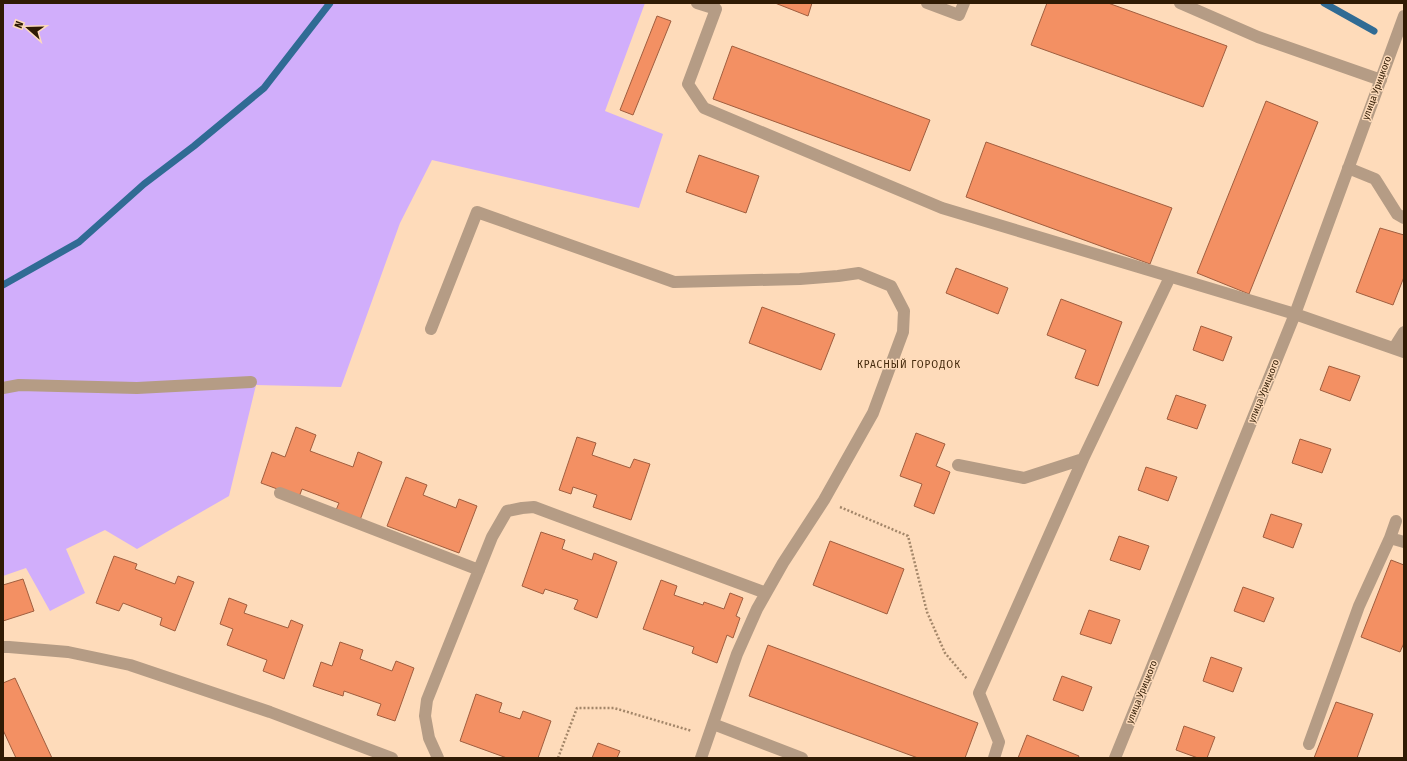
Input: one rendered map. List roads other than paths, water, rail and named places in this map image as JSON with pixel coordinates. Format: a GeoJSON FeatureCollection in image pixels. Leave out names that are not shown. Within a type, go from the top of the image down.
{"type":"FeatureCollection","features":[{"type":"Feature","properties":{"kind":"street"},"geometry":{"type":"LineString","coordinates":[[697,3],[717,6],[688,84],[704,108],[942,208],[1295,314],[1399,350],[1404,332]]}},
{"type":"Feature","properties":{"kind":"street"},"geometry":{"type":"LineString","coordinates":[[926,3],[959,15],[964,3]]}},
{"type":"Feature","properties":{"kind":"street"},"geometry":{"type":"LineString","coordinates":[[1180,3],[1258,37],[1381,80]]}},
{"type":"Feature","properties":{"kind":"street","name":"улица Урицкого"},"geometry":{"type":"LineString","coordinates":[[1115,758],[1295,314],[1403,18]]}},
{"type":"Feature","properties":{"kind":"street"},"geometry":{"type":"LineString","coordinates":[[1348,168],[1375,179],[1397,214],[1404,218]]}},
{"type":"Feature","properties":{"kind":"street"},"geometry":{"type":"LineString","coordinates":[[430,329],[477,212],[674,282],[800,278],[838,276],[859,273],[892,286],[904,311],[903,332],[873,413],[824,500],[783,563],[758,609],[737,654],[701,758]]}},
{"type":"Feature","properties":{"kind":"street"},"geometry":{"type":"LineString","coordinates":[[994,758],[999,742],[979,693],[1083,459],[1170,277]]}},
{"type":"Feature","properties":{"kind":"street"},"geometry":{"type":"LineString","coordinates":[[3,388],[19,385],[137,388],[251,382]]}},
{"type":"Feature","properties":{"kind":"street"},"geometry":{"type":"LineString","coordinates":[[958,465],[1024,478],[1083,459]]}},
{"type":"Feature","properties":{"kind":"street"},"geometry":{"type":"LineString","coordinates":[[280,493],[479,570]]}},
{"type":"Feature","properties":{"kind":"street"},"geometry":{"type":"LineString","coordinates":[[438,758],[429,738],[425,716],[427,700],[498,525],[507,511],[534,507],[766,593]]}},
{"type":"Feature","properties":{"kind":"street"},"geometry":{"type":"LineString","coordinates":[[1309,744],[1359,606],[1390,538],[1396,521]]}},
{"type":"Feature","properties":{"kind":"street"},"geometry":{"type":"LineString","coordinates":[[1390,538],[1404,542]]}},
{"type":"Feature","properties":{"kind":"street"},"geometry":{"type":"LineString","coordinates":[[3,647],[68,652],[130,665],[270,712],[392,758]]}},
{"type":"Feature","properties":{"kind":"street"},"geometry":{"type":"LineString","coordinates":[[713,724],[802,758]]}},
{"type":"Feature","properties":{"kind":"waterway"},"geometry":{"type":"LineString","coordinates":[[3,285],[79,242],[144,184],[194,146],[264,88],[330,3]]}},
{"type":"Feature","properties":{"kind":"waterway"},"geometry":{"type":"LineString","coordinates":[[1324,3],[1374,31]]}},
{"type":"Feature","properties":{"kind":"district","name":"КРАСНЫЙ ГОРОДОК"},"geometry":{"type":"Point","coordinates":[909,364]}}]}
